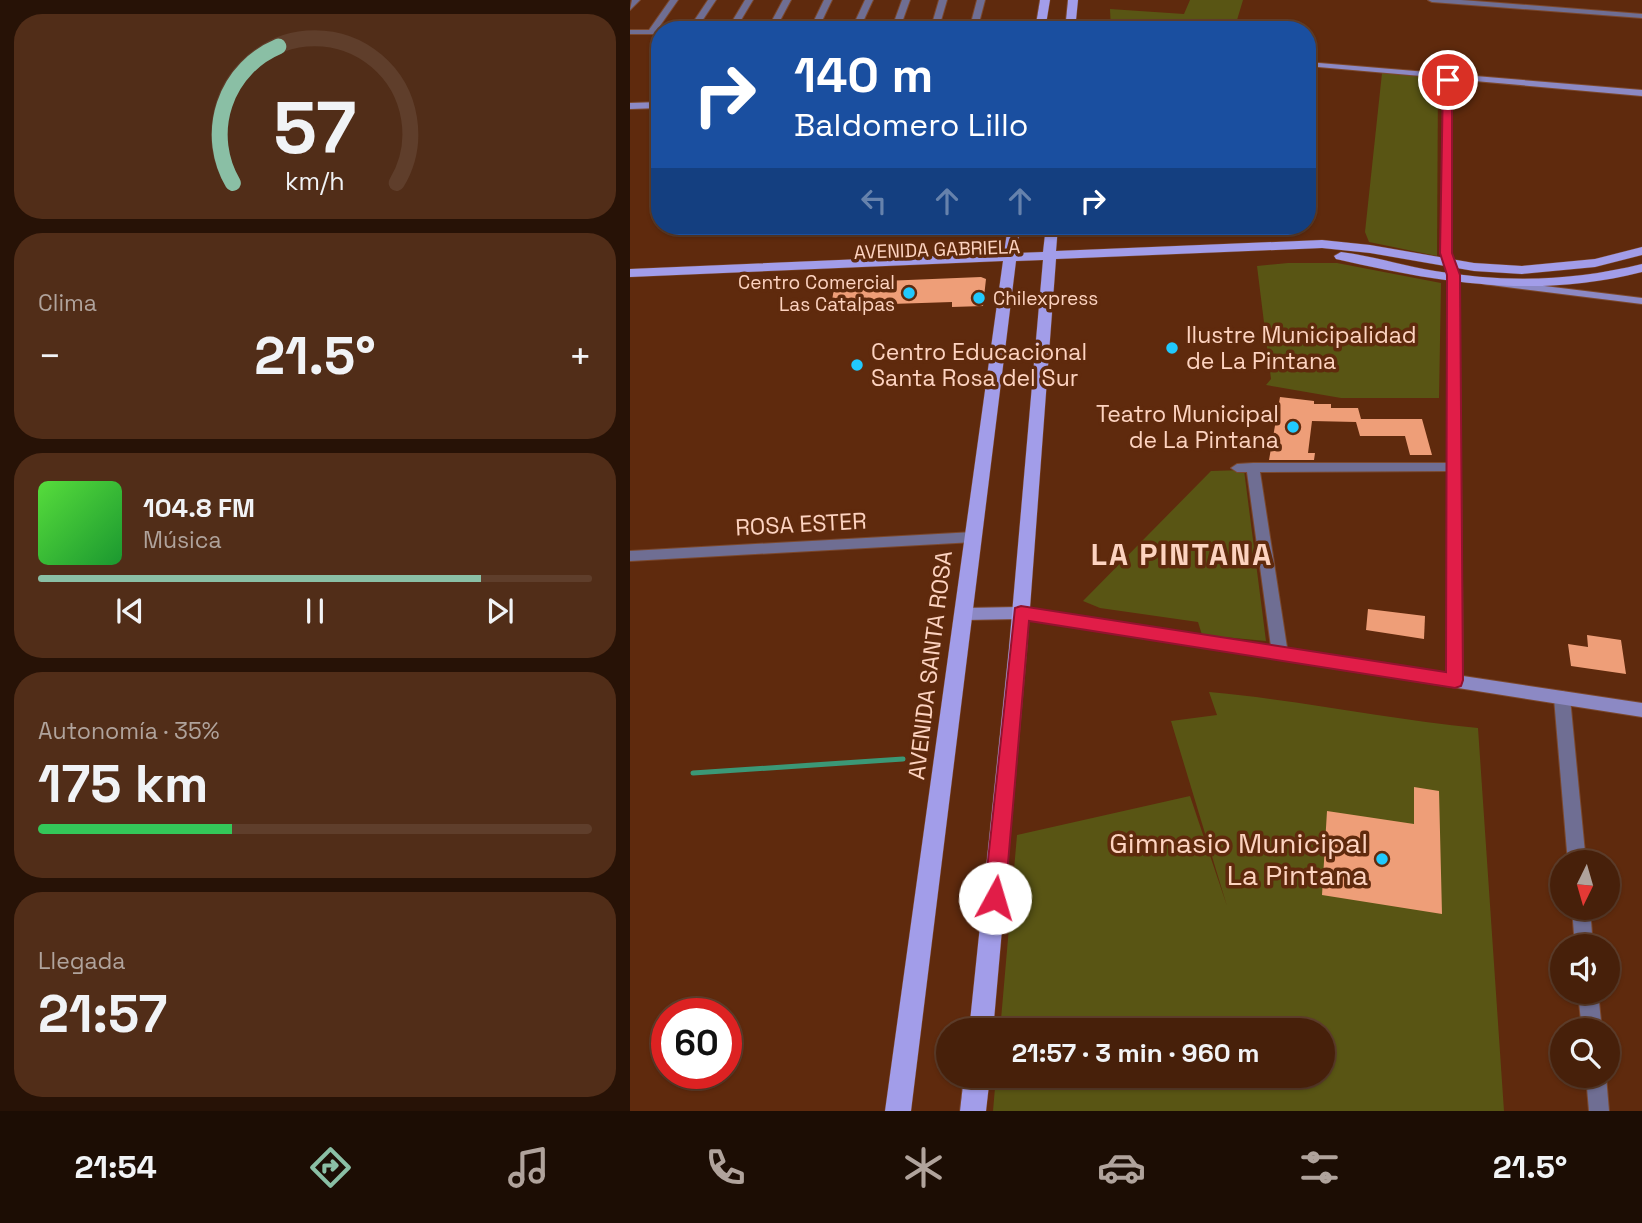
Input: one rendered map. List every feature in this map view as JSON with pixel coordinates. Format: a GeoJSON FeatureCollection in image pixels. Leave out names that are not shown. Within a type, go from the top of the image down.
{"type":"FeatureCollection","features":[{"type":"Feature","properties":{"kind":"main road"},"geometry":{"type":"LineString","coordinates":[[1042,21],[1045,0]]}},
{"type":"Feature","properties":{"kind":"main road"},"geometry":{"type":"LineString","coordinates":[[1071,21],[1073,0]]}},
{"type":"Feature","properties":{"kind":"main road","name":"AVENIDA SANTA ROSA"},"geometry":{"type":"LineString","coordinates":[[898,1111],[1012,235]]}},
{"type":"Feature","properties":{"kind":"main road"},"geometry":{"type":"LineString","coordinates":[[982,1018],[1021,613],[1051,235]]}},
{"type":"Feature","properties":{"kind":"main road"},"geometry":{"type":"LineString","coordinates":[[1452,271],[1567,268],[1616,260],[1642,251]]}},
{"type":"Feature","properties":{"kind":"main road","name":"AVENIDA GABRIELA"},"geometry":{"type":"LineString","coordinates":[[630,273],[1318,254],[1452,271]]}},
{"type":"Feature","properties":{"kind":"main road","name":"AVENIDA GABRIELA"},"geometry":{"type":"LineString","coordinates":[[630,280],[1008,261]]}},
{"type":"Feature","properties":{"kind":"main road"},"geometry":{"type":"LineString","coordinates":[[1567,268],[1586,279]]}},
{"type":"Feature","properties":{"kind":"main road"},"geometry":{"type":"LineString","coordinates":[[1452,271],[1487,282],[1539,283],[1586,279],[1642,268]]}},
{"type":"Feature","properties":{"kind":"main road"},"geometry":{"type":"LineString","coordinates":[[973,1111],[975,1088]]}},
{"type":"Feature","properties":{"kind":"street"},"geometry":{"type":"LineString","coordinates":[[630,8],[636,0]]}},
{"type":"Feature","properties":{"kind":"street"},"geometry":{"type":"LineString","coordinates":[[662,21],[674,0]]}},
{"type":"Feature","properties":{"kind":"street"},"geometry":{"type":"LineString","coordinates":[[698,21],[712,0]]}},
{"type":"Feature","properties":{"kind":"street"},"geometry":{"type":"LineString","coordinates":[[736,21],[749,0]]}},
{"type":"Feature","properties":{"kind":"street"},"geometry":{"type":"LineString","coordinates":[[776,21],[787,0]]}},
{"type":"Feature","properties":{"kind":"street"},"geometry":{"type":"LineString","coordinates":[[818,21],[828,0]]}},
{"type":"Feature","properties":{"kind":"street"},"geometry":{"type":"LineString","coordinates":[[860,21],[869,0]]}},
{"type":"Feature","properties":{"kind":"street"},"geometry":{"type":"LineString","coordinates":[[899,21],[906,0]]}},
{"type":"Feature","properties":{"kind":"street"},"geometry":{"type":"LineString","coordinates":[[937,21],[943,0]]}},
{"type":"Feature","properties":{"kind":"street"},"geometry":{"type":"LineString","coordinates":[[976,21],[981,0]]}},
{"type":"Feature","properties":{"kind":"street"},"geometry":{"type":"LineString","coordinates":[[1432,0],[1508,3],[1642,16]]}},
{"type":"Feature","properties":{"kind":"street"},"geometry":{"type":"LineString","coordinates":[[630,32],[651,32]]}},
{"type":"Feature","properties":{"kind":"street"},"geometry":{"type":"LineString","coordinates":[[1316,65],[1642,93]]}},
{"type":"Feature","properties":{"kind":"street"},"geometry":{"type":"LineString","coordinates":[[1448,76],[1446,253],[1452,271],[1455,680]]}},
{"type":"Feature","properties":{"kind":"street"},"geometry":{"type":"LineString","coordinates":[[630,107],[651,106]]}},
{"type":"Feature","properties":{"kind":"street"},"geometry":{"type":"LineString","coordinates":[[1586,279],[1596,290],[1618,298]]}},
{"type":"Feature","properties":{"kind":"street"},"geometry":{"type":"LineString","coordinates":[[1487,282],[1642,300]]}},
{"type":"Feature","properties":{"kind":"street"},"geometry":{"type":"LineString","coordinates":[[1253,467],[1280,654]]}},
{"type":"Feature","properties":{"kind":"street"},"geometry":{"type":"LineString","coordinates":[[1237,468],[1454,467]]}},
{"type":"Feature","properties":{"kind":"street","name":"ROSA ESTER"},"geometry":{"type":"LineString","coordinates":[[630,556],[974,537]]}},
{"type":"Feature","properties":{"kind":"street"},"geometry":{"type":"LineString","coordinates":[[965,614],[1021,613],[1642,710]]}},
{"type":"Feature","properties":{"kind":"street"},"geometry":{"type":"LineString","coordinates":[[1562,698],[1576,850]]}},
{"type":"Feature","properties":{"kind":"street"},"geometry":{"type":"LineString","coordinates":[[1597,1088],[1599,1111]]}},
{"type":"Feature","properties":{"kind":"shaded area"},"geometry":{"type":"Polygon","coordinates":[[[1190,0],[1243,0],[1237,21],[1111,21],[1110,9],[1184,14],[1190,0]]]}},
{"type":"Feature","properties":{"kind":"shaded area"},"geometry":{"type":"Polygon","coordinates":[[[1382,73],[1438,78],[1437,256],[1369,242],[1365,232],[1382,73]]]}},
{"type":"Feature","properties":{"kind":"shaded area"},"geometry":{"type":"Polygon","coordinates":[[[1337,263],[1441,283],[1439,398],[1341,398],[1266,385],[1271,379],[1257,266],[1337,263]]]}},
{"type":"Feature","properties":{"kind":"shaded area"},"geometry":{"type":"Polygon","coordinates":[[[1244,470],[1266,641],[1202,635],[1198,622],[1100,608],[1083,601],[1211,471],[1244,470]]]}},
{"type":"Feature","properties":{"kind":"shaded area"},"geometry":{"type":"Polygon","coordinates":[[[1209,692],[1478,728],[1504,1111],[993,1111],[995,1088],[1335,1088],[1335,1018],[1001,1018],[1017,835],[1190,796],[1227,906],[1171,721],[1217,715],[1209,692]]]}},
{"type":"Feature","properties":{"kind":"building","name":"Centro Comercial Las Catalpas"},"geometry":{"type":"Polygon","coordinates":[[[981,277],[986,279],[983,306],[952,307],[952,302],[831,306],[835,283],[981,277]]]}},
{"type":"Feature","properties":{"kind":"building"},"geometry":{"type":"Polygon","coordinates":[[[1280,397],[1314,401],[1314,404],[1331,404],[1331,408],[1358,408],[1361,419],[1422,419],[1432,455],[1410,455],[1405,436],[1360,436],[1356,422],[1312,421],[1308,453],[1315,453],[1314,460],[1269,460],[1280,397]]]}},
{"type":"Feature","properties":{"kind":"building"},"geometry":{"type":"Polygon","coordinates":[[[1368,609],[1425,616],[1424,639],[1366,630],[1368,609]]]}},
{"type":"Feature","properties":{"kind":"building"},"geometry":{"type":"Polygon","coordinates":[[[1587,635],[1621,640],[1626,674],[1571,666],[1568,644],[1588,647],[1587,635]]]}},
{"type":"Feature","properties":{"kind":"building","name":"Gimnasio Municipal La Pintana"},"geometry":{"type":"Polygon","coordinates":[[[1414,787],[1439,791],[1442,914],[1322,895],[1327,811],[1414,824],[1414,787]]]}},
{"type":"Feature","properties":{"kind":"waterway"},"geometry":{"type":"LineString","coordinates":[[693,773],[903,759]]}},
{"type":"Feature","properties":{"kind":"place","name":"Centro Comercial Las Catalpas"},"geometry":{"type":"Point","coordinates":[909,293]}},
{"type":"Feature","properties":{"kind":"place","name":"Chilexpress"},"geometry":{"type":"Point","coordinates":[979,298]}},
{"type":"Feature","properties":{"kind":"place","name":"Ilustre Municipalidad de La Pintana"},"geometry":{"type":"Point","coordinates":[1172,348]}},
{"type":"Feature","properties":{"kind":"place","name":"Centro Educacional Santa Rosa del Sur"},"geometry":{"type":"Point","coordinates":[857,365]}},
{"type":"Feature","properties":{"kind":"place","name":"Teatro Municipal de La Pintana"},"geometry":{"type":"Point","coordinates":[1293,427]}},
{"type":"Feature","properties":{"kind":"place","name":"Gimnasio Municipal La Pintana"},"geometry":{"type":"Point","coordinates":[1382,859]}},
{"type":"Feature","properties":{"kind":"district","name":"LA PINTANA"},"geometry":{"type":"Point","coordinates":[1182,555]}},
{"type":"Feature","properties":{"kind":"route"},"geometry":{"type":"LineString","coordinates":[[995,898],[1021,613],[1455,680],[1454,275],[1446,253],[1448,80]]}}]}
